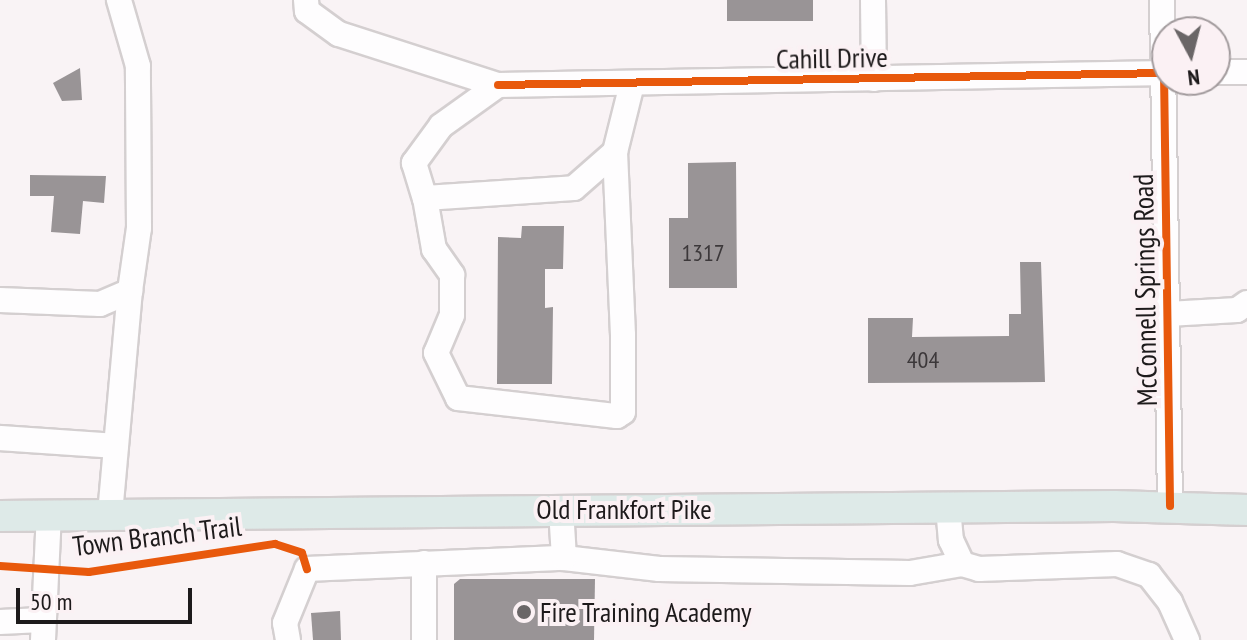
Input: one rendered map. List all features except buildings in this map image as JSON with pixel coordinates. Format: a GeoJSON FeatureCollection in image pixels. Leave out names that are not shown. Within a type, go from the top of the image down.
{"type":"FeatureCollection","features":[{"type":"Feature","properties":{"kind":"main road","name":"Old Frankfort Pike"},"geometry":{"type":"LineString","coordinates":[[0,516],[948,507],[1170,506],[1247,510]]}},
{"type":"Feature","properties":{"kind":"street"},"geometry":{"type":"LineString","coordinates":[[110,514],[130,291],[139,228],[138,66],[119,0]]}},
{"type":"Feature","properties":{"kind":"street","name":"Cahill Drive"},"geometry":{"type":"LineString","coordinates":[[306,0],[307,11],[339,34],[498,85],[1151,73]]}},
{"type":"Feature","properties":{"kind":"street"},"geometry":{"type":"LineString","coordinates":[[873,0],[874,79]]}},
{"type":"Feature","properties":{"kind":"street"},"geometry":{"type":"LineString","coordinates":[[498,85],[441,126],[414,163],[425,198],[434,249],[452,275],[452,315],[436,353],[458,398],[617,416],[623,412],[623,335],[615,152],[632,84]]}},
{"type":"Feature","properties":{"kind":"street","name":"McConnell Springs Road"},"geometry":{"type":"LineString","coordinates":[[1166,96],[1170,506]]}},
{"type":"Feature","properties":{"kind":"street"},"geometry":{"type":"LineString","coordinates":[[425,198],[574,188],[615,152]]}},
{"type":"Feature","properties":{"kind":"street"},"geometry":{"type":"LineString","coordinates":[[0,300],[100,304],[130,291]]}},
{"type":"Feature","properties":{"kind":"street"},"geometry":{"type":"LineString","coordinates":[[1168,314],[1237,310],[1247,303]]}},
{"type":"Feature","properties":{"kind":"street"},"geometry":{"type":"LineString","coordinates":[[0,438],[116,446]]}},
{"type":"Feature","properties":{"kind":"street"},"geometry":{"type":"LineString","coordinates":[[948,507],[951,540],[962,564]]}},
{"type":"Feature","properties":{"kind":"street"},"geometry":{"type":"LineString","coordinates":[[561,509],[564,558]]}},
{"type":"Feature","properties":{"kind":"street"},"geometry":{"type":"LineString","coordinates":[[0,622],[42,630],[49,515]]}},
{"type":"Feature","properties":{"kind":"street"},"geometry":{"type":"LineString","coordinates":[[288,640],[285,623],[307,569],[564,558],[659,569],[910,573],[962,564],[979,569],[1127,567],[1149,575],[1170,602],[1187,640]]}},
{"type":"Feature","properties":{"kind":"street"},"geometry":{"type":"LineString","coordinates":[[424,563],[424,640]]}},
{"type":"Feature","properties":{"kind":"cycle path"},"geometry":{"type":"LineString","coordinates":[[498,85],[1151,73]]}},
{"type":"Feature","properties":{"kind":"cycle path"},"geometry":{"type":"LineString","coordinates":[[1164,96],[1170,506]]}},
{"type":"Feature","properties":{"kind":"cycle path","name":"Town Branch Trail"},"geometry":{"type":"LineString","coordinates":[[0,566],[89,572],[275,544],[302,553],[307,569]]}},
{"type":"Feature","properties":{"kind":"place","name":"Fire Training Academy"},"geometry":{"type":"Point","coordinates":[524,612]}}]}
